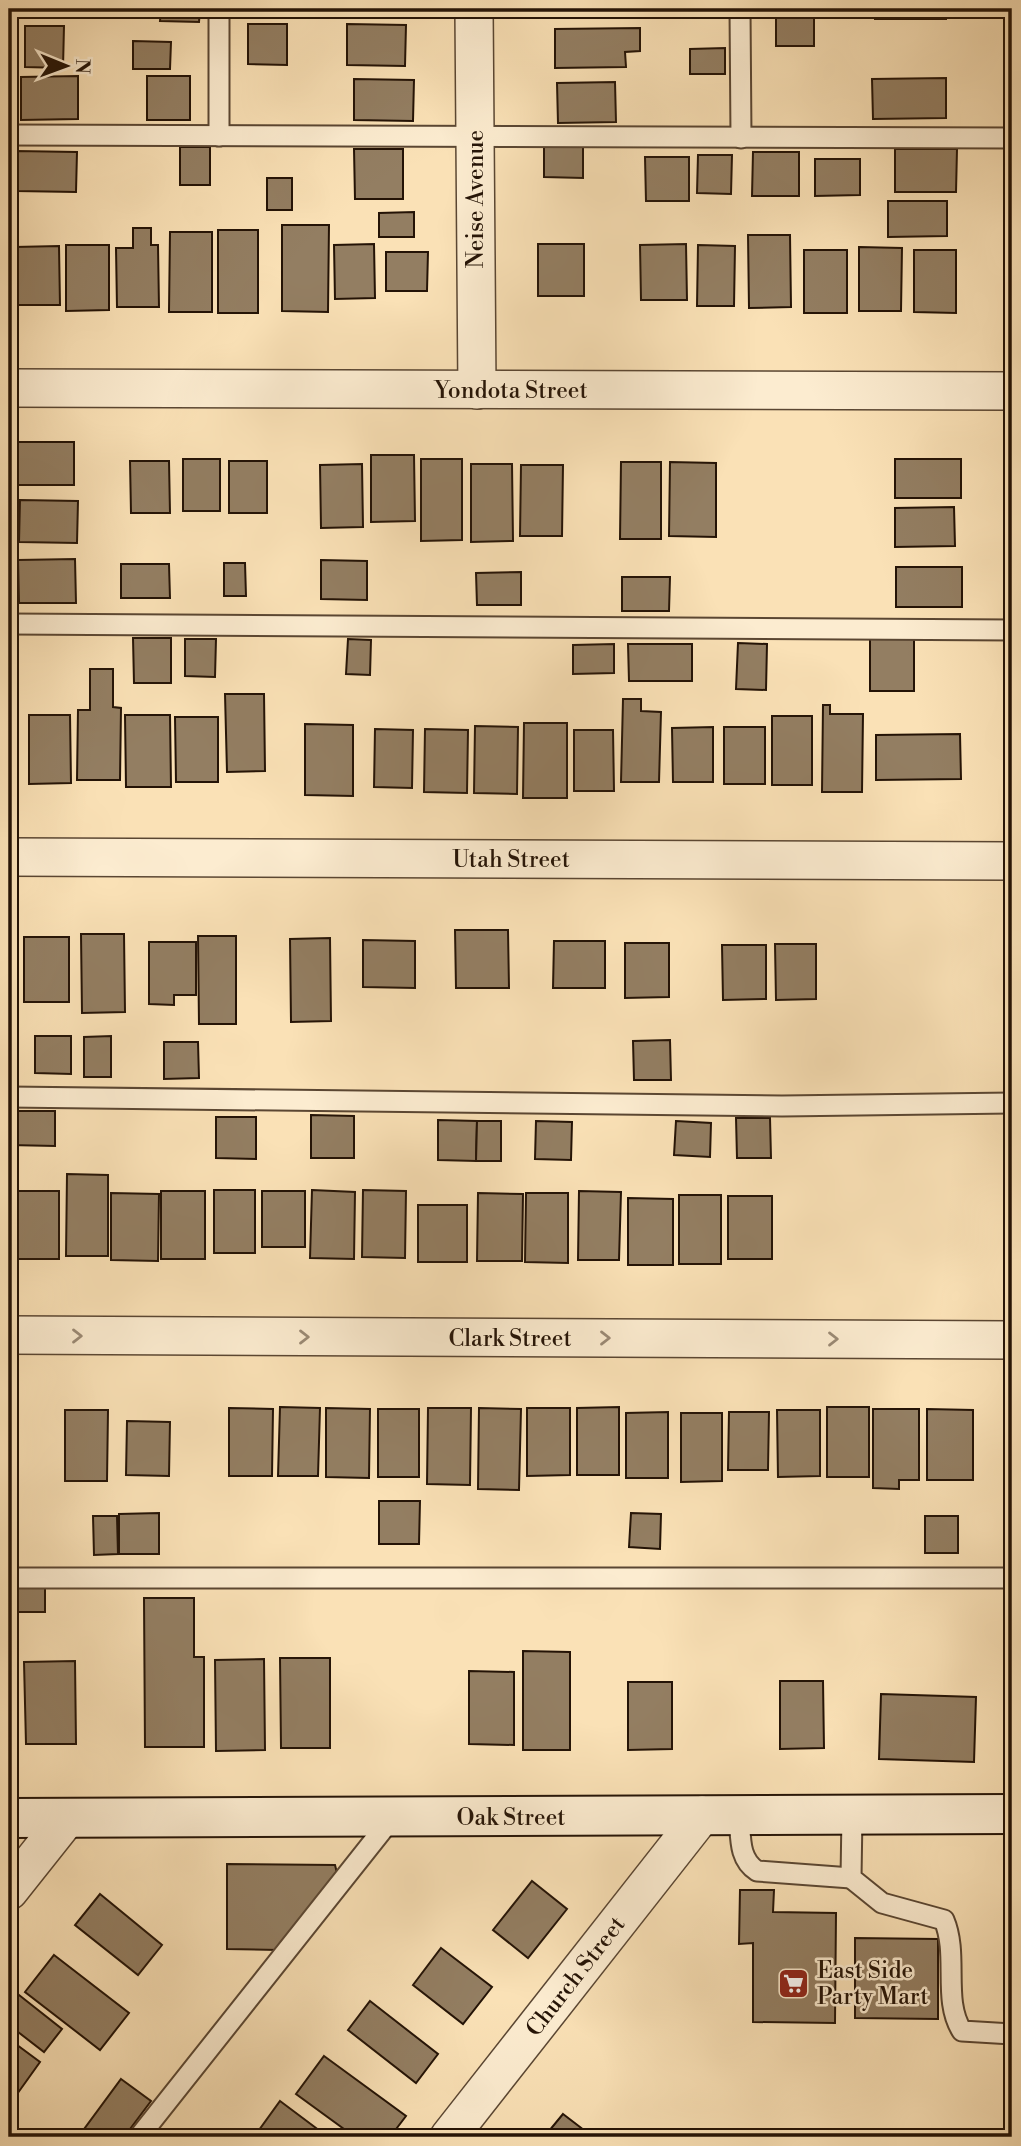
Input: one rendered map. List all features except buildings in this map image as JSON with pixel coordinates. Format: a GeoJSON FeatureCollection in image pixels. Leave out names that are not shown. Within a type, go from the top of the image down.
{"type":"FeatureCollection","features":[{"type":"Feature","properties":{"kind":"main road","name":"Oak Street"},"geometry":{"type":"LineString","coordinates":[[9,1818],[1012,1814]]}},
{"type":"Feature","properties":{"kind":"street","name":"Neise Avenue"},"geometry":{"type":"LineString","coordinates":[[474,9],[477,390]]}},
{"type":"Feature","properties":{"kind":"street","name":"Yondota Street"},"geometry":{"type":"LineString","coordinates":[[9,388],[1012,391]]}},
{"type":"Feature","properties":{"kind":"street","name":"Utah Street"},"geometry":{"type":"LineString","coordinates":[[9,857],[1012,861]]}},
{"type":"Feature","properties":{"kind":"street","name":"Clark Street"},"geometry":{"type":"LineString","coordinates":[[9,1335],[1012,1340]]}},
{"type":"Feature","properties":{"kind":"street","name":"Church Street"},"geometry":{"type":"LineString","coordinates":[[449,2137],[720,1815]]}},
{"type":"Feature","properties":{"kind":"street"},"geometry":{"type":"LineString","coordinates":[[9,1891],[67,1818]]}},
{"type":"Feature","properties":{"kind":"lane"},"geometry":{"type":"LineString","coordinates":[[219,9],[219,136]]}},
{"type":"Feature","properties":{"kind":"lane"},"geometry":{"type":"LineString","coordinates":[[740,9],[741,138]]}},
{"type":"Feature","properties":{"kind":"lane"},"geometry":{"type":"LineString","coordinates":[[9,135],[1012,138]]}},
{"type":"Feature","properties":{"kind":"lane"},"geometry":{"type":"LineString","coordinates":[[9,624],[1012,630]]}},
{"type":"Feature","properties":{"kind":"lane"},"geometry":{"type":"LineString","coordinates":[[9,1097],[782,1106],[1012,1103]]}},
{"type":"Feature","properties":{"kind":"lane"},"geometry":{"type":"LineString","coordinates":[[9,1578],[1012,1578]]}},
{"type":"Feature","properties":{"kind":"lane"},"geometry":{"type":"LineString","coordinates":[[720,1815],[748,1865],[757,1871],[851,1878],[882,1903],[944,1920],[951,1935],[954,2018],[962,2031],[1012,2034]]}},
{"type":"Feature","properties":{"kind":"lane"},"geometry":{"type":"LineString","coordinates":[[851,1878],[852,1815]]}},
{"type":"Feature","properties":{"kind":"lane"},"geometry":{"type":"LineString","coordinates":[[139,2137],[392,1818]]}},
{"type":"Feature","properties":{"kind":"place","name":"East Side Party Mart"},"geometry":{"type":"Point","coordinates":[794,1983]}}]}
